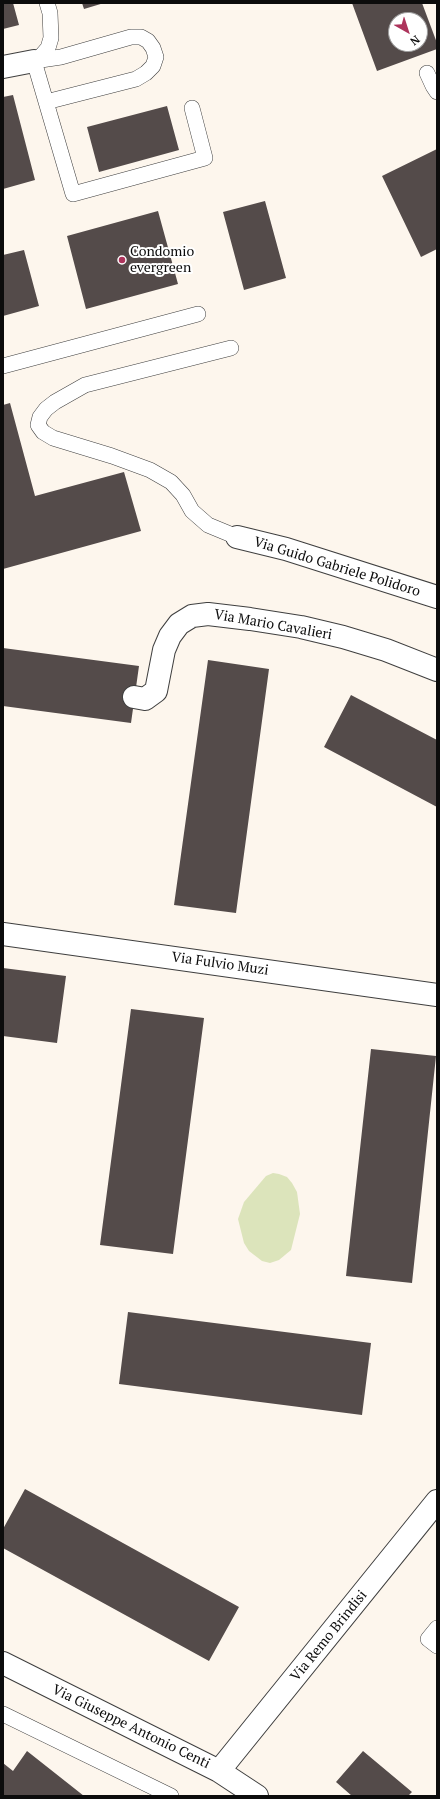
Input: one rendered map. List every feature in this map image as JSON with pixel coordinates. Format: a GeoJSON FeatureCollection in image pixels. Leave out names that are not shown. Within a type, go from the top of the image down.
{"type":"FeatureCollection","features":[{"type":"Feature","properties":{"kind":"street"},"geometry":{"type":"LineString","coordinates":[[3,67],[34,61]]}},
{"type":"Feature","properties":{"kind":"street","name":"Via Guido Gabriele Polidoro"},"geometry":{"type":"LineString","coordinates":[[237,537],[286,549],[437,597]]}},
{"type":"Feature","properties":{"kind":"street","name":"Via Mario Cavalieri"},"geometry":{"type":"LineString","coordinates":[[134,697],[145,699],[156,690],[164,650],[170,636],[179,624],[192,616],[208,614],[250,618],[301,627],[343,637],[386,650],[437,670]]}},
{"type":"Feature","properties":{"kind":"street","name":"Via Fulvio Muzi"},"geometry":{"type":"LineString","coordinates":[[3,934],[437,995]]}},
{"type":"Feature","properties":{"kind":"street","name":"Via Remo Brindisi"},"geometry":{"type":"LineString","coordinates":[[219,1771],[437,1501]]}},
{"type":"Feature","properties":{"kind":"street","name":"Via Giuseppe Antonio Centi"},"geometry":{"type":"LineString","coordinates":[[3,1663],[219,1771],[257,1796]]}},
{"type":"Feature","properties":{"kind":"lane"},"geometry":{"type":"LineString","coordinates":[[34,61],[48,48],[51,38],[50,13],[47,3]]}},
{"type":"Feature","properties":{"kind":"lane"},"geometry":{"type":"LineString","coordinates":[[34,61],[61,58],[131,37],[141,37],[148,41],[153,48],[156,57],[153,66],[146,73],[136,79],[46,102]]}},
{"type":"Feature","properties":{"kind":"lane"},"geometry":{"type":"LineString","coordinates":[[34,61],[73,194],[205,158],[192,108]]}},
{"type":"Feature","properties":{"kind":"lane"},"geometry":{"type":"LineString","coordinates":[[426,73],[437,92]]}},
{"type":"Feature","properties":{"kind":"lane"},"geometry":{"type":"LineString","coordinates":[[3,366],[198,314]]}},
{"type":"Feature","properties":{"kind":"lane"},"geometry":{"type":"LineString","coordinates":[[231,348],[85,385],[55,402],[46,409],[40,417],[38,424],[43,432],[53,438],[112,456],[157,474],[171,482],[183,495],[192,511],[208,525],[237,537]]}},
{"type":"Feature","properties":{"kind":"lane"},"geometry":{"type":"LineString","coordinates":[[437,1628],[428,1639],[437,1646]]}},
{"type":"Feature","properties":{"kind":"lane"},"geometry":{"type":"LineString","coordinates":[[3,1714],[161,1794]]}},
{"type":"Feature","properties":{"kind":"green space"},"geometry":{"type":"Polygon","coordinates":[[[273,1173],[287,1177],[292,1183],[297,1192],[300,1214],[291,1250],[279,1260],[270,1263],[262,1261],[249,1251],[244,1243],[238,1219],[244,1202],[266,1176],[273,1173]]]}},
{"type":"Feature","properties":{"kind":"building"},"geometry":{"type":"Polygon","coordinates":[[[3,3],[13,3],[19,25],[3,29],[3,3]]]}},
{"type":"Feature","properties":{"kind":"building"},"geometry":{"type":"Polygon","coordinates":[[[82,3],[104,3],[84,9],[82,3]]]}},
{"type":"Feature","properties":{"kind":"building"},"geometry":{"type":"Polygon","coordinates":[[[352,3],[422,3],[425,12],[388,12],[388,52],[428,52],[428,19],[437,43],[437,49],[377,71],[352,3]]]}},
{"type":"Feature","properties":{"kind":"building"},"geometry":{"type":"Polygon","coordinates":[[[13,95],[35,180],[3,189],[3,97],[13,95]]]}},
{"type":"Feature","properties":{"kind":"building"},"geometry":{"type":"Polygon","coordinates":[[[167,106],[179,150],[99,172],[87,127],[167,106]]]}},
{"type":"Feature","properties":{"kind":"building"},"geometry":{"type":"Polygon","coordinates":[[[437,149],[437,249],[421,257],[382,176],[437,149]]]}},
{"type":"Feature","properties":{"kind":"building"},"geometry":{"type":"Polygon","coordinates":[[[265,201],[286,278],[244,290],[223,212],[265,201]]]}},
{"type":"Feature","properties":{"kind":"building","name":"Condomio evergreen"},"geometry":{"type":"Polygon","coordinates":[[[158,211],[178,284],[86,309],[67,236],[158,211]]]}},
{"type":"Feature","properties":{"kind":"building"},"geometry":{"type":"Polygon","coordinates":[[[24,250],[39,306],[3,316],[3,255],[24,250]]]}},
{"type":"Feature","properties":{"kind":"building"},"geometry":{"type":"Polygon","coordinates":[[[10,403],[35,496],[124,472],[141,531],[3,569],[3,405],[10,403]]]}},
{"type":"Feature","properties":{"kind":"building"},"geometry":{"type":"Polygon","coordinates":[[[3,648],[139,666],[131,723],[3,706],[3,648]]]}},
{"type":"Feature","properties":{"kind":"building"},"geometry":{"type":"Polygon","coordinates":[[[208,660],[269,669],[236,913],[174,905],[208,660]]]}},
{"type":"Feature","properties":{"kind":"building"},"geometry":{"type":"Polygon","coordinates":[[[351,695],[437,740],[437,807],[324,747],[351,695]]]}},
{"type":"Feature","properties":{"kind":"building"},"geometry":{"type":"Polygon","coordinates":[[[3,968],[66,976],[57,1043],[3,1036],[3,968]]]}},
{"type":"Feature","properties":{"kind":"building"},"geometry":{"type":"Polygon","coordinates":[[[131,1009],[204,1018],[173,1254],[100,1245],[131,1009]]]}},
{"type":"Feature","properties":{"kind":"building"},"geometry":{"type":"Polygon","coordinates":[[[371,1049],[436,1056],[412,1283],[346,1276],[371,1049]]]}},
{"type":"Feature","properties":{"kind":"building"},"geometry":{"type":"Polygon","coordinates":[[[128,1312],[371,1343],[362,1415],[119,1384],[128,1312]]]}},
{"type":"Feature","properties":{"kind":"building"},"geometry":{"type":"Polygon","coordinates":[[[25,1489],[239,1607],[209,1661],[3,1548],[3,1529],[25,1489]]]}},
{"type":"Feature","properties":{"kind":"building"},"geometry":{"type":"Polygon","coordinates":[[[27,1751],[84,1796],[3,1796],[3,1763],[13,1771],[27,1751]]]}},
{"type":"Feature","properties":{"kind":"building"},"geometry":{"type":"Polygon","coordinates":[[[363,1751],[412,1792],[408,1796],[352,1796],[336,1782],[363,1751]]]}},
{"type":"Feature","properties":{"kind":"place","name":"Condomio evergreen"},"geometry":{"type":"Point","coordinates":[122,260]}}]}
